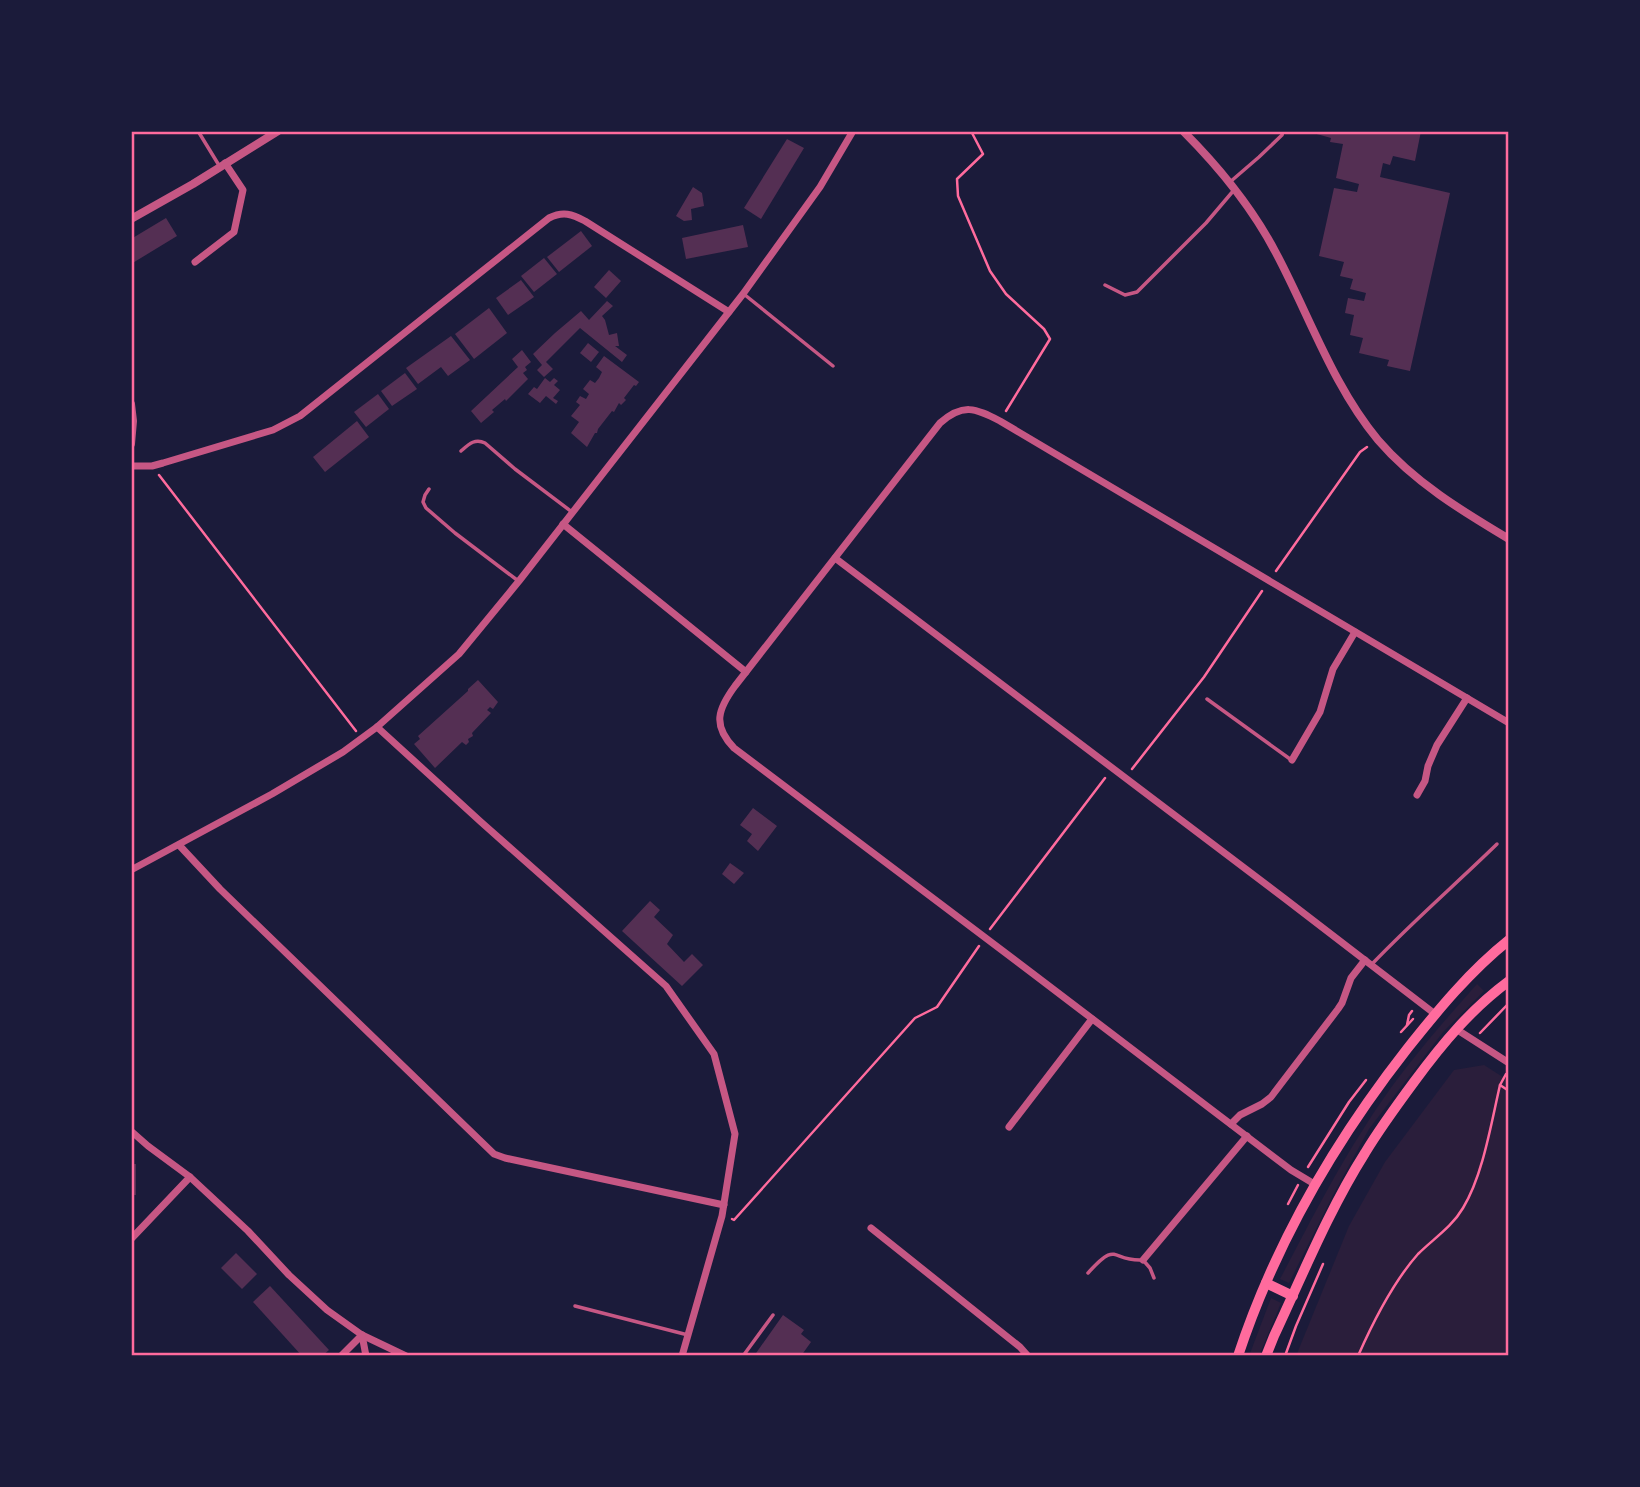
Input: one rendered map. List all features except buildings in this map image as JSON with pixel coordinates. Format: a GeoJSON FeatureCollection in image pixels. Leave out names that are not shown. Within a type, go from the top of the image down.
{"type":"FeatureCollection","features":[{"type":"Feature","properties":{"kind":"main road"},"geometry":{"type":"LineString","coordinates":[[1238,1356],[1266,1283],[1316,1185],[1360,1112],[1435,1014],[1487,958],[1509,940]]}},
{"type":"Feature","properties":{"kind":"main road"},"geometry":{"type":"LineString","coordinates":[[1266,1356],[1340,1196],[1364,1153],[1394,1109],[1456,1029],[1509,981]]}},
{"type":"Feature","properties":{"kind":"main road"},"geometry":{"type":"LineString","coordinates":[[1266,1283],[1293,1296]]}},
{"type":"Feature","properties":{"kind":"street"},"geometry":{"type":"LineString","coordinates":[[131,219],[278,131]]}},
{"type":"Feature","properties":{"kind":"street"},"geometry":{"type":"LineString","coordinates":[[131,870],[280,789],[362,739],[459,654],[743,294],[820,187],[853,131]]}},
{"type":"Feature","properties":{"kind":"street"},"geometry":{"type":"LineString","coordinates":[[1183,131],[1248,206],[1276,252],[1345,391],[1378,439],[1408,471],[1477,520],[1509,539]]}},
{"type":"Feature","properties":{"kind":"street"},"geometry":{"type":"LineString","coordinates":[[195,262],[234,232],[243,190],[222,165]]}},
{"type":"Feature","properties":{"kind":"street"},"geometry":{"type":"LineString","coordinates":[[131,466],[152,466],[273,430],[300,416],[556,215],[569,214],[585,221],[729,312]]}},
{"type":"Feature","properties":{"kind":"street"},"geometry":{"type":"LineString","coordinates":[[131,404],[131,444]]}},
{"type":"Feature","properties":{"kind":"street"},"geometry":{"type":"LineString","coordinates":[[1316,1185],[1291,1170],[734,748],[723,735],[720,713],[727,697],[940,423],[953,413],[968,409],[1000,421],[1509,723]]}},
{"type":"Feature","properties":{"kind":"street"},"geometry":{"type":"LineString","coordinates":[[563,524],[746,672]]}},
{"type":"Feature","properties":{"kind":"street"},"geometry":{"type":"LineString","coordinates":[[835,558],[1435,1014]]}},
{"type":"Feature","properties":{"kind":"street"},"geometry":{"type":"LineString","coordinates":[[1292,760],[1320,712],[1333,669],[1355,632]]}},
{"type":"Feature","properties":{"kind":"street"},"geometry":{"type":"LineString","coordinates":[[1417,795],[1425,781],[1437,745],[1467,698]]}},
{"type":"Feature","properties":{"kind":"street"},"geometry":{"type":"LineString","coordinates":[[377,727],[666,986],[714,1054],[735,1134],[722,1216],[682,1356]]}},
{"type":"Feature","properties":{"kind":"street"},"geometry":{"type":"LineString","coordinates":[[179,845],[240,908],[494,1154],[724,1205]]}},
{"type":"Feature","properties":{"kind":"street"},"geometry":{"type":"LineString","coordinates":[[1231,1124],[1240,1115],[1271,1097],[1338,1009],[1348,984],[1369,962]]}},
{"type":"Feature","properties":{"kind":"street"},"geometry":{"type":"LineString","coordinates":[[1009,1127],[1092,1018]]}},
{"type":"Feature","properties":{"kind":"street"},"geometry":{"type":"LineString","coordinates":[[1456,1029],[1509,1065]]}},
{"type":"Feature","properties":{"kind":"street"},"geometry":{"type":"LineString","coordinates":[[131,1131],[190,1177],[327,1310],[362,1335],[406,1356]]}},
{"type":"Feature","properties":{"kind":"street"},"geometry":{"type":"LineString","coordinates":[[1143,1260],[1247,1136]]}},
{"type":"Feature","properties":{"kind":"street"},"geometry":{"type":"LineString","coordinates":[[131,1239],[190,1177]]}},
{"type":"Feature","properties":{"kind":"street"},"geometry":{"type":"LineString","coordinates":[[872,1228],[1028,1356]]}},
{"type":"Feature","properties":{"kind":"street"},"geometry":{"type":"LineString","coordinates":[[341,1356],[362,1335]]}},
{"type":"Feature","properties":{"kind":"street"},"geometry":{"type":"LineString","coordinates":[[362,1335],[366,1356]]}},
{"type":"Feature","properties":{"kind":"lane"},"geometry":{"type":"LineString","coordinates":[[198,131],[222,165]]}},
{"type":"Feature","properties":{"kind":"lane"},"geometry":{"type":"LineString","coordinates":[[1105,285],[1125,295],[1137,292],[1206,223],[1232,185],[1283,131]]}},
{"type":"Feature","properties":{"kind":"lane"},"geometry":{"type":"LineString","coordinates":[[743,294],[833,366]]}},
{"type":"Feature","properties":{"kind":"lane"},"geometry":{"type":"LineString","coordinates":[[461,451],[470,443],[485,443],[572,512]]}},
{"type":"Feature","properties":{"kind":"lane"},"geometry":{"type":"LineString","coordinates":[[429,489],[423,502],[426,508],[519,581]]}},
{"type":"Feature","properties":{"kind":"lane"},"geometry":{"type":"LineString","coordinates":[[1207,699],[1292,760]]}},
{"type":"Feature","properties":{"kind":"lane"},"geometry":{"type":"LineString","coordinates":[[1369,962],[1497,844]]}},
{"type":"Feature","properties":{"kind":"lane"},"geometry":{"type":"LineString","coordinates":[[1088,1273],[1101,1258],[1116,1254],[1143,1260],[1154,1278]]}},
{"type":"Feature","properties":{"kind":"lane"},"geometry":{"type":"LineString","coordinates":[[575,1306],[688,1335]]}},
{"type":"Feature","properties":{"kind":"lane"},"geometry":{"type":"LineString","coordinates":[[743,1356],[773,1315]]}},
{"type":"Feature","properties":{"kind":"path"},"geometry":{"type":"LineString","coordinates":[[971,131],[983,154],[957,179],[958,196],[990,271],[1006,294],[1044,329],[1050,338],[1000,421]]}},
{"type":"Feature","properties":{"kind":"path"},"geometry":{"type":"LineString","coordinates":[[1126,777],[1204,677],[1360,452],[1378,439]]}},
{"type":"Feature","properties":{"kind":"path"},"geometry":{"type":"LineString","coordinates":[[152,466],[362,739]]}},
{"type":"Feature","properties":{"kind":"path"},"geometry":{"type":"LineString","coordinates":[[722,1216],[734,1220],[915,1018],[937,1007],[985,937],[1113,767]]}},
{"type":"Feature","properties":{"kind":"path"},"geometry":{"type":"LineString","coordinates":[[1474,1041],[1502,1006],[1509,1003]]}},
{"type":"Feature","properties":{"kind":"path"},"geometry":{"type":"LineString","coordinates":[[1407,1025],[1412,1011]]}},
{"type":"Feature","properties":{"kind":"path"},"geometry":{"type":"LineString","coordinates":[[1358,1356],[1403,1273],[1462,1211],[1479,1169],[1500,1085],[1509,1065]]}},
{"type":"Feature","properties":{"kind":"path"},"geometry":{"type":"LineString","coordinates":[[1500,1085],[1509,1091]]}},
{"type":"Feature","properties":{"kind":"shaded area"},"geometry":{"type":"Polygon","coordinates":[[[1477,984],[1484,991],[1443,1032],[1369,1129],[1289,1283],[1280,1279],[1331,1183],[1376,1109],[1418,1053],[1477,984]]]}},
{"type":"Feature","properties":{"kind":"shaded area"},"geometry":{"type":"Polygon","coordinates":[[[1484,1065],[1509,1081],[1509,1356],[1296,1356],[1349,1226],[1385,1162],[1454,1070],[1484,1065]]]}},
{"type":"Feature","properties":{"kind":"shaded area"},"geometry":{"type":"Polygon","coordinates":[[[1271,1298],[1281,1303],[1259,1356],[1249,1356],[1271,1298]]]}}]}
